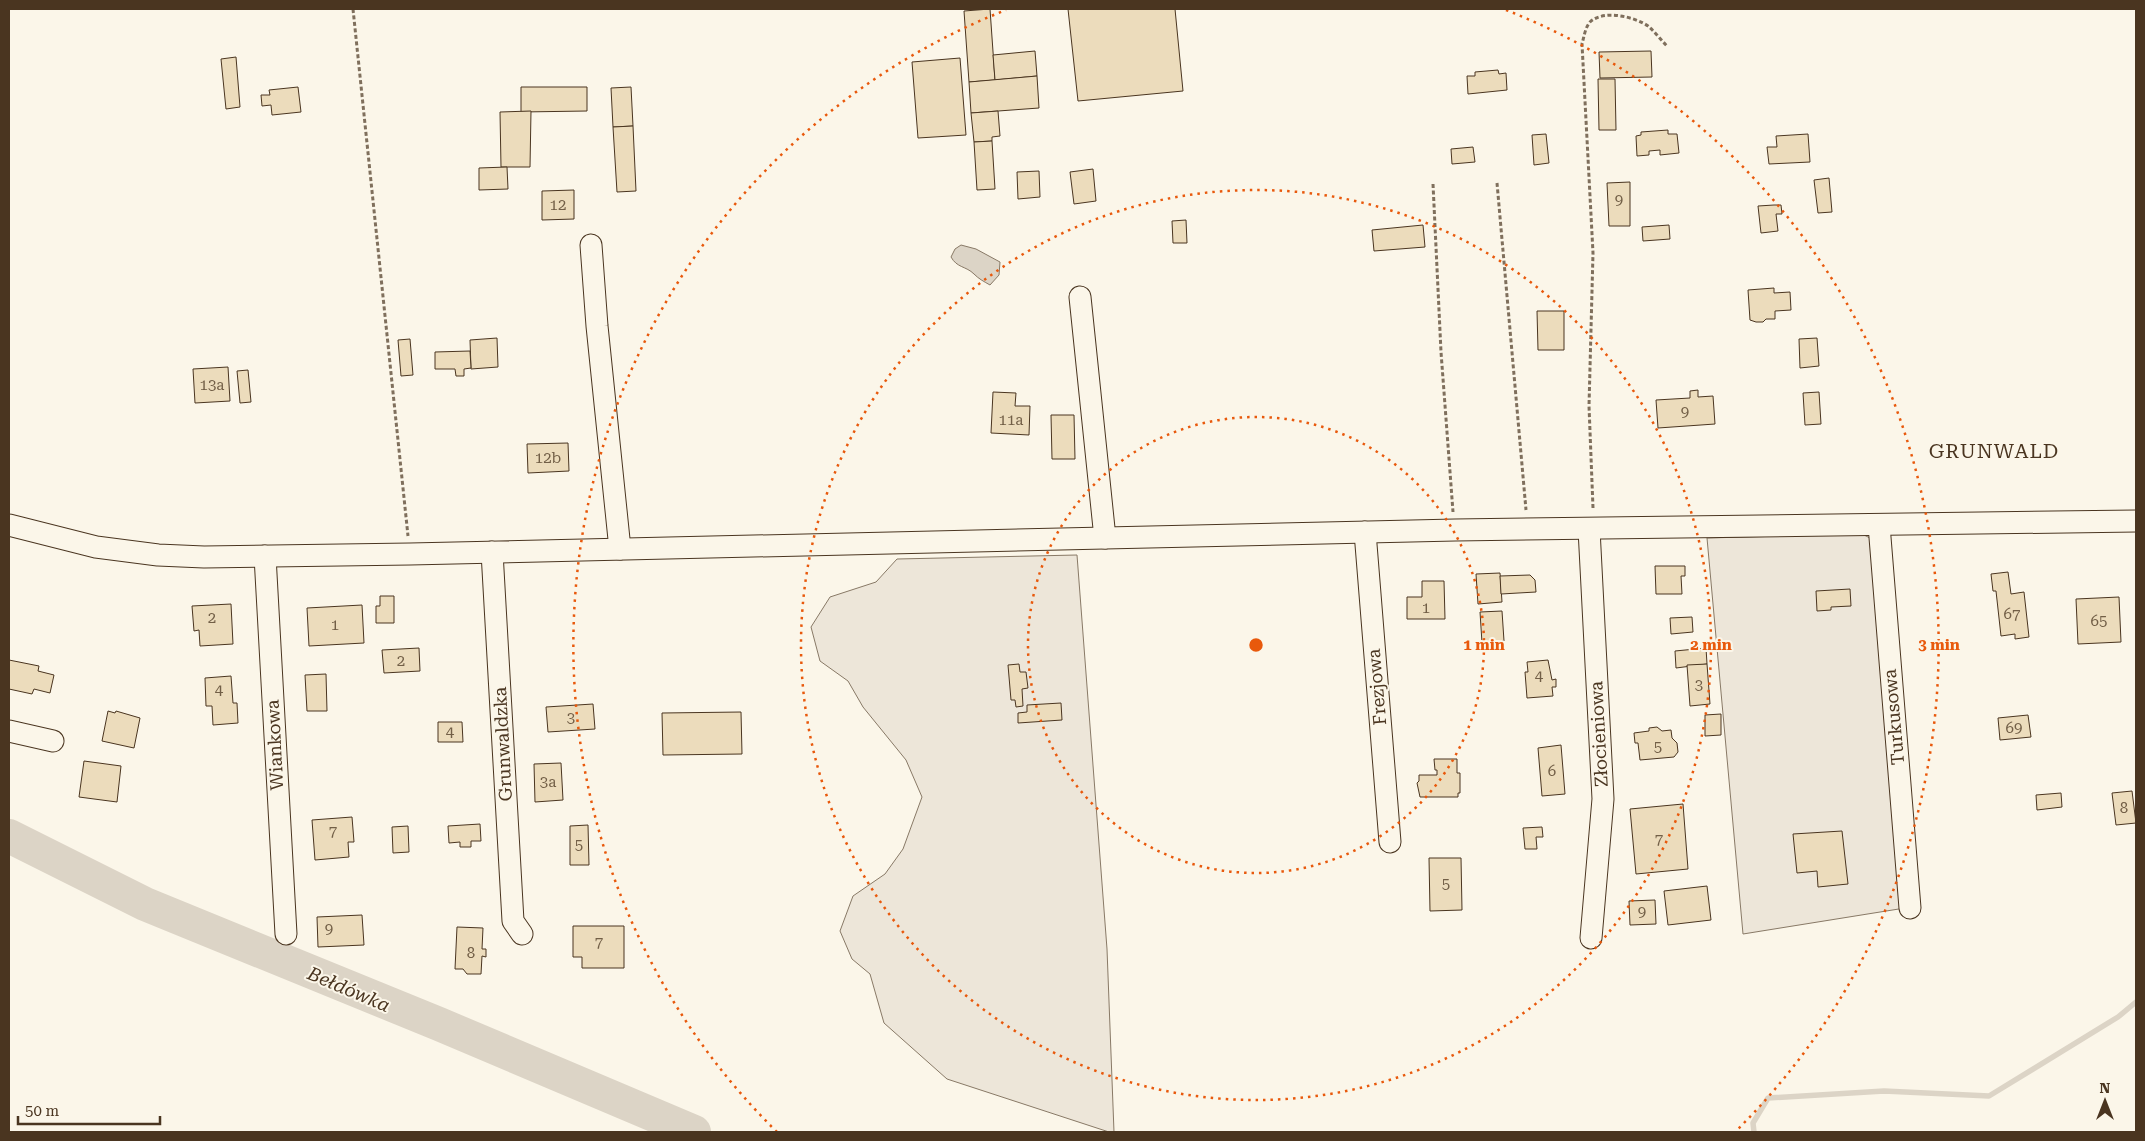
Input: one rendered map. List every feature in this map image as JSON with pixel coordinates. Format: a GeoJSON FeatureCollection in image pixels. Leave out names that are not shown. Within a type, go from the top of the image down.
{"type":"FeatureCollection","features":[{"type":"Feature","properties":{"kind":"street"},"geometry":{"type":"LineString","coordinates":[[591,245],[596,317],[620,549]]}},
{"type":"Feature","properties":{"kind":"street"},"geometry":{"type":"LineString","coordinates":[[1080,297],[1105,538]]}},
{"type":"Feature","properties":{"kind":"street"},"geometry":{"type":"LineString","coordinates":[[9,525],[96,547],[158,555],[265,556],[1455,530],[1879,526],[2136,521]]}},
{"type":"Feature","properties":{"kind":"street","name":"Turkusowa"},"geometry":{"type":"LineString","coordinates":[[1879,526],[1910,908]]}},
{"type":"Feature","properties":{"kind":"street","name":"Złocieniowa"},"geometry":{"type":"LineString","coordinates":[[1591,529],[1603,798],[1591,938]]}},
{"type":"Feature","properties":{"kind":"street","name":"Frezjowa"},"geometry":{"type":"LineString","coordinates":[[1365,532],[1390,842]]}},
{"type":"Feature","properties":{"kind":"street","name":"Grunwaldzka"},"geometry":{"type":"LineString","coordinates":[[492,552],[513,921],[522,934]]}},
{"type":"Feature","properties":{"kind":"street","name":"Wiankowa"},"geometry":{"type":"LineString","coordinates":[[265,556],[286,934]]}},
{"type":"Feature","properties":{"kind":"street"},"geometry":{"type":"LineString","coordinates":[[9,731],[53,741]]}},
{"type":"Feature","properties":{"kind":"path"},"geometry":{"type":"LineString","coordinates":[[353,9],[410,554]]}},
{"type":"Feature","properties":{"kind":"path"},"geometry":{"type":"LineString","coordinates":[[1591,529],[1589,406],[1593,253],[1582,44],[1585,32],[1591,22],[1602,16],[1630,16],[1649,27],[1667,46]]}},
{"type":"Feature","properties":{"kind":"path"},"geometry":{"type":"LineString","coordinates":[[1497,183],[1524,497],[1526,515],[1531,530]]}},
{"type":"Feature","properties":{"kind":"path"},"geometry":{"type":"LineString","coordinates":[[1433,184],[1442,352],[1455,530]]}},
{"type":"Feature","properties":{"kind":"shaded area"},"geometry":{"type":"Polygon","coordinates":[[[961,245],[976,249],[1000,262],[999,275],[990,285],[953,261],[951,257],[955,249],[961,245]]]}},
{"type":"Feature","properties":{"kind":"shaded area"},"geometry":{"type":"Polygon","coordinates":[[[1862,534],[1876,541],[1905,908],[1743,934],[1707,538],[1862,534]]]}},
{"type":"Feature","properties":{"kind":"shaded area"},"geometry":{"type":"Polygon","coordinates":[[[1077,555],[1107,949],[1114,1132],[1109,1132],[947,1079],[884,1023],[870,974],[852,959],[840,931],[853,896],[885,874],[903,849],[922,797],[906,760],[863,707],[848,681],[820,661],[811,627],[830,597],[876,582],[897,559],[1077,555]]]}},
{"type":"Feature","properties":{"kind":"building"},"geometry":{"type":"Polygon","coordinates":[[[990,9],[995,80],[969,82],[964,11],[990,9]]]}},
{"type":"Feature","properties":{"kind":"building"},"geometry":{"type":"Polygon","coordinates":[[[1068,9],[1175,9],[1183,91],[1078,101],[1068,9]]]}},
{"type":"Feature","properties":{"kind":"building"},"geometry":{"type":"Polygon","coordinates":[[[1035,51],[1037,76],[995,80],[993,55],[1035,51]]]}},
{"type":"Feature","properties":{"kind":"building"},"geometry":{"type":"Polygon","coordinates":[[[1651,51],[1652,77],[1600,78],[1599,52],[1651,51]]]}},
{"type":"Feature","properties":{"kind":"building"},"geometry":{"type":"Polygon","coordinates":[[[236,57],[240,107],[226,109],[221,59],[236,57]]]}},
{"type":"Feature","properties":{"kind":"building"},"geometry":{"type":"Polygon","coordinates":[[[960,58],[966,135],[918,138],[912,62],[960,58]]]}},
{"type":"Feature","properties":{"kind":"building"},"geometry":{"type":"Polygon","coordinates":[[[1498,70],[1499,74],[1506,73],[1507,90],[1468,94],[1467,76],[1475,76],[1475,72],[1498,70]]]}},
{"type":"Feature","properties":{"kind":"building"},"geometry":{"type":"Polygon","coordinates":[[[1037,76],[1039,108],[971,113],[969,82],[1037,76]]]}},
{"type":"Feature","properties":{"kind":"building"},"geometry":{"type":"Polygon","coordinates":[[[1598,79],[1615,79],[1616,130],[1599,130],[1598,79]]]}},
{"type":"Feature","properties":{"kind":"building"},"geometry":{"type":"Polygon","coordinates":[[[298,87],[301,112],[272,115],[271,105],[262,106],[261,95],[270,95],[269,90],[298,87]]]}},
{"type":"Feature","properties":{"kind":"building"},"geometry":{"type":"Polygon","coordinates":[[[521,87],[587,87],[587,111],[521,112],[521,87]]]}},
{"type":"Feature","properties":{"kind":"building"},"geometry":{"type":"Polygon","coordinates":[[[631,87],[633,126],[613,127],[611,88],[631,87]]]}},
{"type":"Feature","properties":{"kind":"building"},"geometry":{"type":"Polygon","coordinates":[[[531,111],[530,167],[501,167],[500,112],[531,111]]]}},
{"type":"Feature","properties":{"kind":"building"},"geometry":{"type":"Polygon","coordinates":[[[998,111],[1000,136],[992,137],[992,141],[974,142],[971,113],[998,111]]]}},
{"type":"Feature","properties":{"kind":"building"},"geometry":{"type":"Polygon","coordinates":[[[633,126],[636,191],[617,192],[613,127],[633,126]]]}},
{"type":"Feature","properties":{"kind":"building"},"geometry":{"type":"Polygon","coordinates":[[[1668,130],[1668,134],[1677,134],[1679,153],[1660,155],[1660,150],[1649,151],[1649,155],[1637,156],[1636,136],[1641,135],[1641,132],[1668,130]]]}},
{"type":"Feature","properties":{"kind":"building"},"geometry":{"type":"Polygon","coordinates":[[[1546,134],[1549,163],[1534,165],[1532,135],[1546,134]]]}},
{"type":"Feature","properties":{"kind":"building"},"geometry":{"type":"Polygon","coordinates":[[[1808,134],[1810,162],[1769,164],[1767,147],[1777,147],[1776,136],[1808,134]]]}},
{"type":"Feature","properties":{"kind":"building"},"geometry":{"type":"Polygon","coordinates":[[[992,141],[995,189],[977,190],[974,142],[992,141]]]}},
{"type":"Feature","properties":{"kind":"building"},"geometry":{"type":"Polygon","coordinates":[[[1473,147],[1475,162],[1452,164],[1451,149],[1473,147]]]}},
{"type":"Feature","properties":{"kind":"building"},"geometry":{"type":"Polygon","coordinates":[[[507,167],[508,189],[479,190],[479,168],[507,167]]]}},
{"type":"Feature","properties":{"kind":"building"},"geometry":{"type":"Polygon","coordinates":[[[1093,169],[1096,201],[1074,204],[1070,172],[1093,169]]]}},
{"type":"Feature","properties":{"kind":"building"},"geometry":{"type":"Polygon","coordinates":[[[1039,171],[1040,197],[1018,199],[1017,172],[1039,171]]]}},
{"type":"Feature","properties":{"kind":"building"},"geometry":{"type":"Polygon","coordinates":[[[1829,178],[1832,212],[1818,213],[1814,180],[1829,178]]]}},
{"type":"Feature","properties":{"kind":"building"},"geometry":{"type":"Polygon","coordinates":[[[1630,182],[1630,226],[1609,226],[1607,183],[1630,182]]]}},
{"type":"Feature","properties":{"kind":"building"},"geometry":{"type":"Polygon","coordinates":[[[574,190],[574,219],[542,220],[542,191],[574,190]]]}},
{"type":"Feature","properties":{"kind":"building"},"geometry":{"type":"Polygon","coordinates":[[[1781,205],[1782,214],[1776,214],[1778,231],[1761,233],[1758,206],[1781,205]]]}},
{"type":"Feature","properties":{"kind":"building"},"geometry":{"type":"Polygon","coordinates":[[[1186,220],[1187,243],[1173,243],[1172,221],[1186,220]]]}},
{"type":"Feature","properties":{"kind":"building"},"geometry":{"type":"Polygon","coordinates":[[[1423,225],[1425,247],[1374,251],[1372,230],[1423,225]]]}},
{"type":"Feature","properties":{"kind":"building"},"geometry":{"type":"Polygon","coordinates":[[[1669,225],[1670,239],[1643,241],[1642,227],[1669,225]]]}},
{"type":"Feature","properties":{"kind":"building"},"geometry":{"type":"Polygon","coordinates":[[[1774,288],[1774,293],[1790,292],[1791,310],[1775,311],[1775,319],[1766,319],[1763,322],[1750,320],[1748,290],[1774,288]]]}},
{"type":"Feature","properties":{"kind":"building"},"geometry":{"type":"Polygon","coordinates":[[[1537,311],[1564,311],[1564,350],[1538,350],[1537,311]]]}},
{"type":"Feature","properties":{"kind":"building"},"geometry":{"type":"Polygon","coordinates":[[[497,338],[498,367],[471,369],[470,340],[497,338]]]}},
{"type":"Feature","properties":{"kind":"building"},"geometry":{"type":"Polygon","coordinates":[[[1817,338],[1819,366],[1800,368],[1799,339],[1817,338]]]}},
{"type":"Feature","properties":{"kind":"building"},"geometry":{"type":"Polygon","coordinates":[[[410,339],[413,375],[401,376],[398,340],[410,339]]]}},
{"type":"Feature","properties":{"kind":"building"},"geometry":{"type":"Polygon","coordinates":[[[470,351],[471,368],[464,369],[464,376],[456,376],[455,369],[435,369],[435,352],[470,351]]]}},
{"type":"Feature","properties":{"kind":"building"},"geometry":{"type":"Polygon","coordinates":[[[228,367],[230,401],[195,403],[193,369],[228,367]]]}},
{"type":"Feature","properties":{"kind":"building"},"geometry":{"type":"Polygon","coordinates":[[[248,370],[251,402],[240,403],[237,371],[248,370]]]}},
{"type":"Feature","properties":{"kind":"building"},"geometry":{"type":"Polygon","coordinates":[[[1698,390],[1698,397],[1713,396],[1715,424],[1658,428],[1656,400],[1690,398],[1690,391],[1698,390]]]}},
{"type":"Feature","properties":{"kind":"building"},"geometry":{"type":"Polygon","coordinates":[[[993,392],[1016,393],[1015,406],[1030,406],[1029,435],[991,433],[993,392]]]}},
{"type":"Feature","properties":{"kind":"building"},"geometry":{"type":"Polygon","coordinates":[[[1819,392],[1821,424],[1805,425],[1803,393],[1819,392]]]}},
{"type":"Feature","properties":{"kind":"building"},"geometry":{"type":"Polygon","coordinates":[[[1051,415],[1074,415],[1075,459],[1052,459],[1051,415]]]}},
{"type":"Feature","properties":{"kind":"building"},"geometry":{"type":"Polygon","coordinates":[[[568,443],[569,471],[528,473],[527,444],[568,443]]]}},
{"type":"Feature","properties":{"kind":"building"},"geometry":{"type":"Polygon","coordinates":[[[1655,566],[1685,566],[1685,576],[1681,576],[1682,594],[1656,594],[1655,566]]]}},
{"type":"Feature","properties":{"kind":"building"},"geometry":{"type":"Polygon","coordinates":[[[2008,572],[2011,594],[2024,592],[2029,637],[2015,639],[2015,634],[2001,636],[1996,591],[1993,591],[1991,574],[2008,572]]]}},
{"type":"Feature","properties":{"kind":"building"},"geometry":{"type":"Polygon","coordinates":[[[1500,573],[1502,602],[1478,604],[1476,574],[1500,573]]]}},
{"type":"Feature","properties":{"kind":"building"},"geometry":{"type":"Polygon","coordinates":[[[1530,575],[1535,580],[1536,592],[1501,594],[1500,576],[1530,575]]]}},
{"type":"Feature","properties":{"kind":"building"},"geometry":{"type":"Polygon","coordinates":[[[1422,581],[1444,581],[1445,619],[1407,619],[1407,597],[1422,597],[1422,581]]]}},
{"type":"Feature","properties":{"kind":"building"},"geometry":{"type":"Polygon","coordinates":[[[1850,589],[1851,606],[1831,607],[1831,610],[1817,611],[1816,591],[1850,589]]]}},
{"type":"Feature","properties":{"kind":"building"},"geometry":{"type":"Polygon","coordinates":[[[380,596],[394,596],[394,623],[376,623],[376,606],[380,606],[380,596]]]}},
{"type":"Feature","properties":{"kind":"building"},"geometry":{"type":"Polygon","coordinates":[[[2119,597],[2121,642],[2078,644],[2076,599],[2119,597]]]}},
{"type":"Feature","properties":{"kind":"building"},"geometry":{"type":"Polygon","coordinates":[[[231,604],[233,644],[200,646],[199,630],[194,631],[192,606],[231,604]]]}},
{"type":"Feature","properties":{"kind":"building"},"geometry":{"type":"Polygon","coordinates":[[[362,605],[364,643],[309,646],[307,608],[362,605]]]}},
{"type":"Feature","properties":{"kind":"building"},"geometry":{"type":"Polygon","coordinates":[[[1502,611],[1504,641],[1482,643],[1480,612],[1502,611]]]}},
{"type":"Feature","properties":{"kind":"building"},"geometry":{"type":"Polygon","coordinates":[[[1692,617],[1693,632],[1671,634],[1670,618],[1692,617]]]}},
{"type":"Feature","properties":{"kind":"building"},"geometry":{"type":"Polygon","coordinates":[[[419,648],[420,671],[384,673],[382,650],[419,648]]]}},
{"type":"Feature","properties":{"kind":"building"},"geometry":{"type":"Polygon","coordinates":[[[1706,648],[1707,664],[1676,668],[1675,651],[1706,648]]]}},
{"type":"Feature","properties":{"kind":"building"},"geometry":{"type":"Polygon","coordinates":[[[9,660],[39,666],[38,671],[54,675],[50,693],[34,689],[32,694],[9,689],[9,660]]]}},
{"type":"Feature","properties":{"kind":"building"},"geometry":{"type":"Polygon","coordinates":[[[1548,660],[1552,680],[1556,679],[1556,687],[1552,687],[1553,696],[1527,698],[1525,672],[1528,672],[1527,662],[1548,660]]]}},
{"type":"Feature","properties":{"kind":"building"},"geometry":{"type":"Polygon","coordinates":[[[1019,664],[1020,672],[1026,672],[1028,688],[1022,689],[1023,706],[1016,707],[1015,700],[1011,700],[1008,665],[1019,664]]]}},
{"type":"Feature","properties":{"kind":"building"},"geometry":{"type":"Polygon","coordinates":[[[1707,664],[1710,704],[1690,706],[1687,665],[1707,664]]]}},
{"type":"Feature","properties":{"kind":"building"},"geometry":{"type":"Polygon","coordinates":[[[326,674],[327,711],[307,711],[305,675],[326,674]]]}},
{"type":"Feature","properties":{"kind":"building"},"geometry":{"type":"Polygon","coordinates":[[[231,676],[233,703],[237,703],[238,723],[213,725],[212,706],[206,706],[205,678],[231,676]]]}},
{"type":"Feature","properties":{"kind":"building"},"geometry":{"type":"Polygon","coordinates":[[[1061,703],[1062,720],[1018,723],[1018,713],[1027,712],[1027,705],[1061,703]]]}},
{"type":"Feature","properties":{"kind":"building"},"geometry":{"type":"Polygon","coordinates":[[[593,704],[595,729],[548,732],[546,707],[593,704]]]}},
{"type":"Feature","properties":{"kind":"building"},"geometry":{"type":"Polygon","coordinates":[[[108,711],[115,713],[116,711],[140,718],[134,748],[102,741],[108,711]]]}},
{"type":"Feature","properties":{"kind":"building"},"geometry":{"type":"Polygon","coordinates":[[[741,712],[742,754],[663,755],[662,713],[741,712]]]}},
{"type":"Feature","properties":{"kind":"building"},"geometry":{"type":"Polygon","coordinates":[[[1721,714],[1721,735],[1705,736],[1705,715],[1721,714]]]}},
{"type":"Feature","properties":{"kind":"building"},"geometry":{"type":"Polygon","coordinates":[[[2028,715],[2031,737],[2000,740],[1998,718],[2028,715]]]}},
{"type":"Feature","properties":{"kind":"building"},"geometry":{"type":"Polygon","coordinates":[[[438,722],[462,722],[463,742],[438,742],[438,722]]]}},
{"type":"Feature","properties":{"kind":"building"},"geometry":{"type":"Polygon","coordinates":[[[1657,727],[1662,731],[1671,730],[1672,738],[1677,743],[1678,752],[1674,757],[1640,760],[1638,743],[1635,743],[1634,733],[1649,731],[1649,728],[1657,727]]]}},
{"type":"Feature","properties":{"kind":"building"},"geometry":{"type":"Polygon","coordinates":[[[1561,745],[1565,794],[1542,796],[1538,748],[1561,745]]]}},
{"type":"Feature","properties":{"kind":"building"},"geometry":{"type":"Polygon","coordinates":[[[1434,759],[1457,759],[1457,773],[1460,773],[1460,793],[1458,793],[1458,797],[1420,797],[1417,783],[1419,775],[1437,775],[1434,759]]]}},
{"type":"Feature","properties":{"kind":"building"},"geometry":{"type":"Polygon","coordinates":[[[84,761],[121,766],[117,802],[79,797],[84,761]]]}},
{"type":"Feature","properties":{"kind":"building"},"geometry":{"type":"Polygon","coordinates":[[[561,763],[563,800],[535,802],[534,764],[561,763]]]}},
{"type":"Feature","properties":{"kind":"building"},"geometry":{"type":"Polygon","coordinates":[[[2132,791],[2136,823],[2116,825],[2112,793],[2132,791]]]}},
{"type":"Feature","properties":{"kind":"building"},"geometry":{"type":"Polygon","coordinates":[[[2061,793],[2062,807],[2037,810],[2036,795],[2061,793]]]}},
{"type":"Feature","properties":{"kind":"building"},"geometry":{"type":"Polygon","coordinates":[[[1683,804],[1688,869],[1636,874],[1630,809],[1683,804]]]}},
{"type":"Feature","properties":{"kind":"building"},"geometry":{"type":"Polygon","coordinates":[[[352,817],[354,842],[348,842],[349,857],[315,860],[312,820],[352,817]]]}},
{"type":"Feature","properties":{"kind":"building"},"geometry":{"type":"Polygon","coordinates":[[[480,824],[481,841],[471,841],[471,847],[460,847],[460,842],[449,843],[448,826],[480,824]]]}},
{"type":"Feature","properties":{"kind":"building"},"geometry":{"type":"Polygon","coordinates":[[[588,825],[589,865],[570,865],[570,826],[588,825]]]}},
{"type":"Feature","properties":{"kind":"building"},"geometry":{"type":"Polygon","coordinates":[[[408,826],[409,852],[393,853],[392,827],[408,826]]]}},
{"type":"Feature","properties":{"kind":"building"},"geometry":{"type":"Polygon","coordinates":[[[1542,827],[1543,837],[1536,837],[1537,849],[1525,849],[1523,828],[1542,827]]]}},
{"type":"Feature","properties":{"kind":"building"},"geometry":{"type":"Polygon","coordinates":[[[1842,831],[1848,884],[1818,887],[1817,871],[1797,873],[1793,834],[1842,831]]]}},
{"type":"Feature","properties":{"kind":"building"},"geometry":{"type":"Polygon","coordinates":[[[1429,858],[1461,858],[1462,910],[1430,911],[1429,858]]]}},
{"type":"Feature","properties":{"kind":"building"},"geometry":{"type":"Polygon","coordinates":[[[1707,886],[1711,920],[1668,925],[1664,891],[1707,886]]]}},
{"type":"Feature","properties":{"kind":"building"},"geometry":{"type":"Polygon","coordinates":[[[1655,900],[1656,924],[1630,925],[1629,901],[1655,900]]]}},
{"type":"Feature","properties":{"kind":"building"},"geometry":{"type":"Polygon","coordinates":[[[362,915],[364,945],[318,947],[317,917],[362,915]]]}},
{"type":"Feature","properties":{"kind":"building"},"geometry":{"type":"Polygon","coordinates":[[[573,926],[624,926],[624,968],[582,968],[582,957],[573,957],[573,926]]]}},
{"type":"Feature","properties":{"kind":"building"},"geometry":{"type":"Polygon","coordinates":[[[457,927],[483,928],[482,949],[486,949],[486,957],[482,956],[481,974],[467,974],[463,969],[455,969],[457,927]]]}},
{"type":"Feature","properties":{"kind":"waterway","name":"Bełdówka"},"geometry":{"type":"LineString","coordinates":[[9,836],[145,904],[439,1024],[694,1132]]}},
{"type":"Feature","properties":{"kind":"waterway"},"geometry":{"type":"LineString","coordinates":[[1754,1132],[1753,1123],[1768,1098],[1884,1091],[1989,1096],[2118,1017],[2136,1002]]}},
{"type":"Feature","properties":{"kind":"district","name":"GRUNWALD"},"geometry":{"type":"Point","coordinates":[1994,451]}}]}
